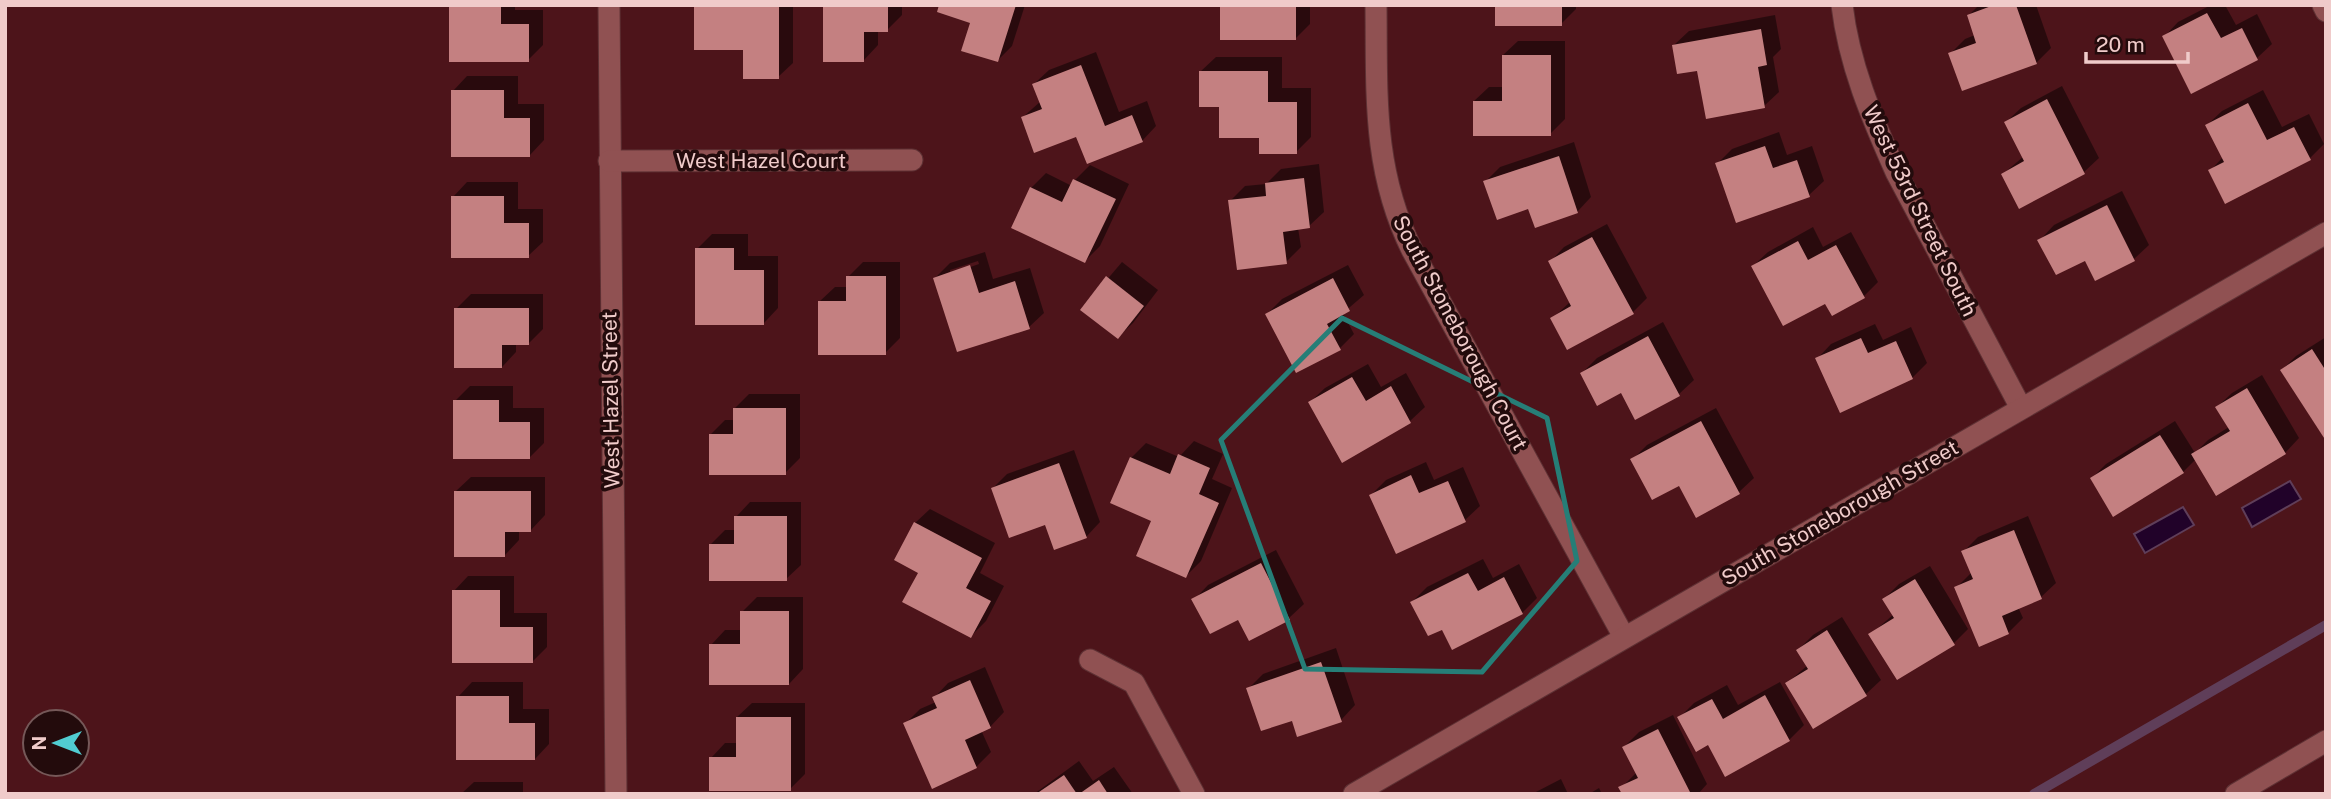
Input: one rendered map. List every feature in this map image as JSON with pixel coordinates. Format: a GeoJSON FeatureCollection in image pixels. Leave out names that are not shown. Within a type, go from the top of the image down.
{"type":"FeatureCollection","features":[{"type":"Feature","properties":{"kind":"street","name":"West Hazel Street"},"geometry":{"type":"LineString","coordinates":[[608,5],[615,794]]}},
{"type":"Feature","properties":{"kind":"street","name":"South Stoneborough Court"},"geometry":{"type":"LineString","coordinates":[[1376,5],[1380,146],[1395,210],[1412,250],[1624,637]]}},
{"type":"Feature","properties":{"kind":"street","name":"West 53rd Street South"},"geometry":{"type":"LineString","coordinates":[[1842,5],[1861,92],[1885,147],[2021,408]]}},
{"type":"Feature","properties":{"kind":"street"},"geometry":{"type":"LineString","coordinates":[[2323,5],[2326,11]]}},
{"type":"Feature","properties":{"kind":"street","name":"West Hazel Court"},"geometry":{"type":"LineString","coordinates":[[608,161],[912,160]]}},
{"type":"Feature","properties":{"kind":"street","name":"South Stoneborough Street"},"geometry":{"type":"LineString","coordinates":[[1353,794],[2326,233]]}},
{"type":"Feature","properties":{"kind":"street"},"geometry":{"type":"LineString","coordinates":[[1090,660],[1134,683],[1194,794]]}},
{"type":"Feature","properties":{"kind":"street"},"geometry":{"type":"LineString","coordinates":[[2242,792],[2326,741]]}},
{"type":"Feature","properties":{"kind":"highlighted area"},"geometry":{"type":"Polygon","coordinates":[[[1342,318],[1547,418],[1577,561],[1482,672],[1305,669],[1221,440],[1342,318]]]}},
{"type":"Feature","properties":{"kind":"shaded area"},"geometry":{"type":"Polygon","coordinates":[[[2290,481],[2301,499],[2252,527],[2242,508],[2290,481]]]}},
{"type":"Feature","properties":{"kind":"shaded area"},"geometry":{"type":"Polygon","coordinates":[[[2183,507],[2194,525],[2145,553],[2134,534],[2183,507]]]}},
{"type":"Feature","properties":{"kind":"building"},"geometry":{"type":"Polygon","coordinates":[[[449,5],[501,5],[501,24],[529,24],[529,62],[449,62],[449,5]]]}},
{"type":"Feature","properties":{"kind":"building"},"geometry":{"type":"Polygon","coordinates":[[[694,5],[779,5],[779,79],[743,79],[743,50],[694,50],[694,5]]]}},
{"type":"Feature","properties":{"kind":"building"},"geometry":{"type":"Polygon","coordinates":[[[823,5],[888,5],[888,32],[864,32],[864,62],[823,62],[823,5]]]}},
{"type":"Feature","properties":{"kind":"building"},"geometry":{"type":"Polygon","coordinates":[[[939,5],[1016,5],[998,62],[961,51],[970,23],[937,12],[939,5]]]}},
{"type":"Feature","properties":{"kind":"building"},"geometry":{"type":"Polygon","coordinates":[[[1220,5],[1296,5],[1296,40],[1220,40],[1220,5]]]}},
{"type":"Feature","properties":{"kind":"building"},"geometry":{"type":"Polygon","coordinates":[[[1495,5],[1562,5],[1562,26],[1495,26],[1495,5]]]}},
{"type":"Feature","properties":{"kind":"building"},"geometry":{"type":"Polygon","coordinates":[[[1994,5],[2016,5],[2037,64],[1962,91],[1948,53],[1976,43],[1967,15],[1994,5]]]}},
{"type":"Feature","properties":{"kind":"building"},"geometry":{"type":"Polygon","coordinates":[[[2207,13],[2221,38],[2242,28],[2258,60],[2191,94],[2162,36],[2207,13]]]}},
{"type":"Feature","properties":{"kind":"building"},"geometry":{"type":"Polygon","coordinates":[[[1761,29],[1767,65],[1758,67],[1765,108],[1706,119],[1697,71],[1677,74],[1672,45],[1761,29]]]}},
{"type":"Feature","properties":{"kind":"building"},"geometry":{"type":"Polygon","coordinates":[[[1502,55],[1551,55],[1551,136],[1473,136],[1473,101],[1502,101],[1502,55]]]}},
{"type":"Feature","properties":{"kind":"building"},"geometry":{"type":"Polygon","coordinates":[[[1081,65],[1105,126],[1132,115],[1143,142],[1087,164],[1076,137],[1034,153],[1021,117],[1042,109],[1032,84],[1081,65]]]}},
{"type":"Feature","properties":{"kind":"building"},"geometry":{"type":"Polygon","coordinates":[[[1199,71],[1268,71],[1268,102],[1297,102],[1297,154],[1259,154],[1259,138],[1219,138],[1219,107],[1199,107],[1199,71]]]}},
{"type":"Feature","properties":{"kind":"building"},"geometry":{"type":"Polygon","coordinates":[[[451,90],[504,90],[504,118],[530,118],[530,157],[451,157],[451,90]]]}},
{"type":"Feature","properties":{"kind":"building"},"geometry":{"type":"Polygon","coordinates":[[[2047,99],[2085,174],[2019,209],[2001,174],[2024,161],[2004,122],[2047,99]]]}},
{"type":"Feature","properties":{"kind":"building"},"geometry":{"type":"Polygon","coordinates":[[[2248,103],[2267,140],[2294,127],[2311,160],[2225,204],[2208,170],[2224,162],[2205,125],[2248,103]]]}},
{"type":"Feature","properties":{"kind":"building"},"geometry":{"type":"Polygon","coordinates":[[[1765,146],[1773,168],[1797,160],[1810,197],[1736,223],[1715,163],[1765,146]]]}},
{"type":"Feature","properties":{"kind":"building"},"geometry":{"type":"Polygon","coordinates":[[[1559,156],[1578,213],[1535,228],[1528,209],[1497,220],[1483,181],[1559,156]]]}},
{"type":"Feature","properties":{"kind":"building"},"geometry":{"type":"Polygon","coordinates":[[[1304,178],[1310,228],[1283,232],[1287,264],[1237,270],[1228,200],[1266,196],[1265,183],[1304,178]]]}},
{"type":"Feature","properties":{"kind":"building"},"geometry":{"type":"Polygon","coordinates":[[[1073,179],[1116,199],[1085,263],[1011,228],[1030,187],[1062,202],[1073,179]]]}},
{"type":"Feature","properties":{"kind":"building"},"geometry":{"type":"Polygon","coordinates":[[[451,196],[504,196],[504,223],[529,223],[529,258],[451,258],[451,196]]]}},
{"type":"Feature","properties":{"kind":"building"},"geometry":{"type":"Polygon","coordinates":[[[2107,205],[2135,261],[2095,281],[2085,261],[2056,275],[2037,240],[2107,205]]]}},
{"type":"Feature","properties":{"kind":"building"},"geometry":{"type":"Polygon","coordinates":[[[1592,237],[1634,314],[1567,350],[1550,318],[1571,306],[1548,261],[1592,237]]]}},
{"type":"Feature","properties":{"kind":"building"},"geometry":{"type":"Polygon","coordinates":[[[1798,241],[1808,260],[1836,245],[1865,298],[1832,316],[1825,304],[1783,326],[1751,266],[1798,241]]]}},
{"type":"Feature","properties":{"kind":"building"},"geometry":{"type":"Polygon","coordinates":[[[695,248],[734,248],[734,270],[764,270],[764,325],[695,325],[695,248]]]}},
{"type":"Feature","properties":{"kind":"building"},"geometry":{"type":"Polygon","coordinates":[[[970,265],[979,293],[1015,281],[1030,329],[957,352],[933,278],[970,265]]]}},
{"type":"Feature","properties":{"kind":"building"},"geometry":{"type":"Polygon","coordinates":[[[846,276],[886,276],[886,355],[818,355],[818,301],[846,301],[846,276]]]}},
{"type":"Feature","properties":{"kind":"building"},"geometry":{"type":"Polygon","coordinates":[[[1106,276],[1144,306],[1118,339],[1080,310],[1106,276]]]}},
{"type":"Feature","properties":{"kind":"building"},"geometry":{"type":"Polygon","coordinates":[[[1333,278],[1350,311],[1327,324],[1341,350],[1296,373],[1265,314],[1333,278]]]}},
{"type":"Feature","properties":{"kind":"building"},"geometry":{"type":"Polygon","coordinates":[[[454,308],[529,308],[529,345],[502,345],[502,368],[454,368],[454,308]]]}},
{"type":"Feature","properties":{"kind":"building"},"geometry":{"type":"Polygon","coordinates":[[[1648,336],[1680,396],[1635,420],[1621,393],[1597,406],[1580,373],[1648,336]]]}},
{"type":"Feature","properties":{"kind":"building"},"geometry":{"type":"Polygon","coordinates":[[[1861,338],[1868,353],[1896,341],[1913,379],[1840,413],[1815,358],[1861,338]]]}},
{"type":"Feature","properties":{"kind":"building"},"geometry":{"type":"Polygon","coordinates":[[[2312,349],[2326,371],[2326,441],[2280,370],[2312,349]]]}},
{"type":"Feature","properties":{"kind":"building"},"geometry":{"type":"Polygon","coordinates":[[[1352,377],[1366,401],[1391,386],[1411,423],[1342,463],[1308,402],[1352,377]]]}},
{"type":"Feature","properties":{"kind":"building"},"geometry":{"type":"Polygon","coordinates":[[[2247,388],[2286,454],[2216,496],[2191,454],[2230,431],[2215,407],[2247,388]]]}},
{"type":"Feature","properties":{"kind":"building"},"geometry":{"type":"Polygon","coordinates":[[[453,400],[499,400],[499,422],[530,422],[530,459],[453,459],[453,400]]]}},
{"type":"Feature","properties":{"kind":"building"},"geometry":{"type":"Polygon","coordinates":[[[733,408],[786,408],[786,475],[709,475],[709,434],[733,434],[733,408]]]}},
{"type":"Feature","properties":{"kind":"building"},"geometry":{"type":"Polygon","coordinates":[[[1701,421],[1740,494],[1696,518],[1679,486],[1652,500],[1630,459],[1701,421]]]}},
{"type":"Feature","properties":{"kind":"building"},"geometry":{"type":"Polygon","coordinates":[[[2160,435],[2184,473],[2113,517],[2090,478],[2160,435]]]}},
{"type":"Feature","properties":{"kind":"building"},"geometry":{"type":"Polygon","coordinates":[[[1178,454],[1210,468],[1199,494],[1219,503],[1186,578],[1136,556],[1151,521],[1110,503],[1130,457],[1170,474],[1178,454]]]}},
{"type":"Feature","properties":{"kind":"building"},"geometry":{"type":"Polygon","coordinates":[[[1059,463],[1087,538],[1054,550],[1045,525],[1009,538],[991,488],[1059,463]]]}},
{"type":"Feature","properties":{"kind":"building"},"geometry":{"type":"Polygon","coordinates":[[[1411,475],[1419,493],[1448,481],[1466,522],[1396,554],[1369,495],[1411,475]]]}},
{"type":"Feature","properties":{"kind":"building"},"geometry":{"type":"Polygon","coordinates":[[[454,491],[531,491],[531,532],[505,532],[505,557],[454,557],[454,491]]]}},
{"type":"Feature","properties":{"kind":"building"},"geometry":{"type":"Polygon","coordinates":[[[734,516],[787,516],[787,581],[709,581],[709,544],[734,544],[734,516]]]}},
{"type":"Feature","properties":{"kind":"building"},"geometry":{"type":"Polygon","coordinates":[[[914,522],[982,558],[966,588],[991,601],[971,638],[902,602],[918,573],[894,560],[914,522]]]}},
{"type":"Feature","properties":{"kind":"building"},"geometry":{"type":"Polygon","coordinates":[[[2014,530],[2042,599],[2002,616],[2009,634],[1979,647],[1954,587],[1973,579],[1961,551],[2014,530]]]}},
{"type":"Feature","properties":{"kind":"building"},"geometry":{"type":"Polygon","coordinates":[[[1261,563],[1290,620],[1249,641],[1238,620],[1210,634],[1191,599],[1261,563]]]}},
{"type":"Feature","properties":{"kind":"building"},"geometry":{"type":"Polygon","coordinates":[[[1468,573],[1478,591],[1504,577],[1523,614],[1452,650],[1442,630],[1428,636],[1410,602],[1468,573]]]}},
{"type":"Feature","properties":{"kind":"building"},"geometry":{"type":"Polygon","coordinates":[[[1915,579],[1955,645],[1897,680],[1868,634],[1894,618],[1882,599],[1915,579]]]}},
{"type":"Feature","properties":{"kind":"building"},"geometry":{"type":"Polygon","coordinates":[[[452,590],[500,590],[500,627],[533,627],[533,663],[452,663],[452,590]]]}},
{"type":"Feature","properties":{"kind":"building"},"geometry":{"type":"Polygon","coordinates":[[[740,611],[789,611],[789,685],[709,685],[709,644],[740,644],[740,611]]]}},
{"type":"Feature","properties":{"kind":"building"},"geometry":{"type":"Polygon","coordinates":[[[1827,630],[1867,696],[1813,729],[1785,683],[1808,669],[1796,650],[1827,630]]]}},
{"type":"Feature","properties":{"kind":"building"},"geometry":{"type":"Polygon","coordinates":[[[1321,662],[1342,722],[1297,737],[1292,721],[1261,731],[1246,688],[1321,662]]]}},
{"type":"Feature","properties":{"kind":"building"},"geometry":{"type":"Polygon","coordinates":[[[970,680],[991,728],[965,740],[977,768],[932,789],[903,723],[937,708],[932,697],[970,680]]]}},
{"type":"Feature","properties":{"kind":"building"},"geometry":{"type":"Polygon","coordinates":[[[1765,695],[1790,741],[1725,777],[1708,745],[1696,752],[1677,717],[1712,699],[1723,719],[1765,695]]]}},
{"type":"Feature","properties":{"kind":"building"},"geometry":{"type":"Polygon","coordinates":[[[456,696],[509,696],[509,723],[535,723],[535,760],[456,760],[456,696]]]}},
{"type":"Feature","properties":{"kind":"building"},"geometry":{"type":"Polygon","coordinates":[[[736,717],[791,717],[791,791],[709,791],[709,757],[736,757],[736,717]]]}},
{"type":"Feature","properties":{"kind":"building"},"geometry":{"type":"Polygon","coordinates":[[[1658,729],[1691,794],[1622,794],[1618,787],[1638,778],[1622,747],[1658,729]]]}},
{"type":"Feature","properties":{"kind":"building"},"geometry":{"type":"Polygon","coordinates":[[[1064,775],[1077,794],[1036,794],[1064,775]]]}},
{"type":"Feature","properties":{"kind":"building"},"geometry":{"type":"Polygon","coordinates":[[[1099,780],[1108,794],[1079,794],[1099,780]]]}},
{"type":"Feature","properties":{"kind":"waterway"},"geometry":{"type":"LineString","coordinates":[[2034,794],[2326,625]]}}]}
